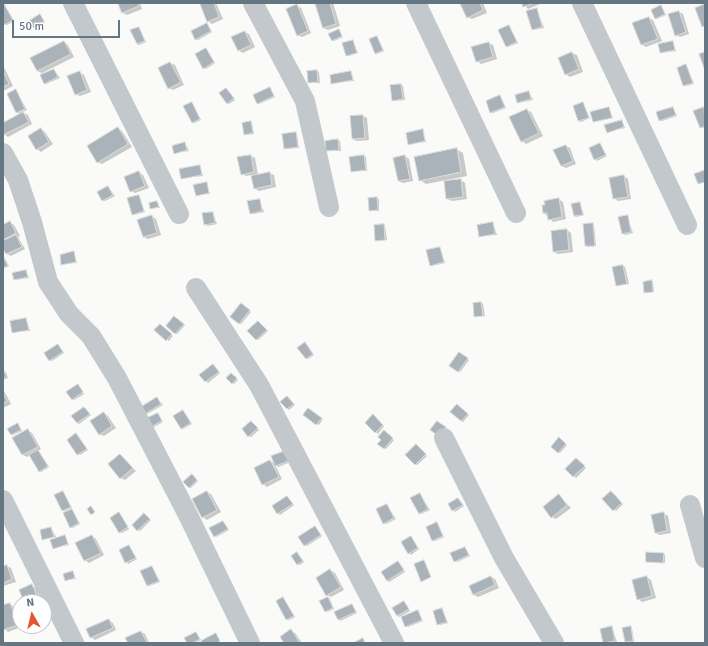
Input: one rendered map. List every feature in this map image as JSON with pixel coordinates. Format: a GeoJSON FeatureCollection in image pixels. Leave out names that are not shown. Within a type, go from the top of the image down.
{"type":"FeatureCollection","features":[{"type":"Feature","properties":{"kind":"street"},"geometry":{"type":"LineString","coordinates":[[73,3],[179,214]]}},
{"type":"Feature","properties":{"kind":"street"},"geometry":{"type":"LineString","coordinates":[[253,3],[305,101],[329,207]]}},
{"type":"Feature","properties":{"kind":"street"},"geometry":{"type":"LineString","coordinates":[[416,3],[516,213]]}},
{"type":"Feature","properties":{"kind":"street"},"geometry":{"type":"LineString","coordinates":[[582,3],[687,225]]}},
{"type":"Feature","properties":{"kind":"street"},"geometry":{"type":"LineString","coordinates":[[3,153],[18,180],[32,222],[48,282],[69,314],[91,336],[117,378],[188,515],[250,643]]}},
{"type":"Feature","properties":{"kind":"street"},"geometry":{"type":"LineString","coordinates":[[196,288],[259,385],[394,643]]}},
{"type":"Feature","properties":{"kind":"street"},"geometry":{"type":"LineString","coordinates":[[444,438],[504,558],[554,643]]}},
{"type":"Feature","properties":{"kind":"street"},"geometry":{"type":"LineString","coordinates":[[3,500],[74,643]]}},
{"type":"Feature","properties":{"kind":"street"},"geometry":{"type":"LineString","coordinates":[[690,505],[705,558]]}},
{"type":"Feature","properties":{"kind":"building"},"geometry":{"type":"Polygon","coordinates":[[[118,3],[137,3],[139,6],[122,13],[118,3]]]}},
{"type":"Feature","properties":{"kind":"building"},"geometry":{"type":"Polygon","coordinates":[[[214,3],[219,17],[207,22],[200,4],[214,3]]]}},
{"type":"Feature","properties":{"kind":"building"},"geometry":{"type":"Polygon","coordinates":[[[315,3],[330,3],[336,24],[323,28],[315,3]]]}},
{"type":"Feature","properties":{"kind":"building"},"geometry":{"type":"Polygon","coordinates":[[[460,3],[480,3],[483,10],[467,18],[460,3]]]}},
{"type":"Feature","properties":{"kind":"building"},"geometry":{"type":"Polygon","coordinates":[[[522,3],[534,3],[523,7],[522,3]]]}},
{"type":"Feature","properties":{"kind":"building"},"geometry":{"type":"Polygon","coordinates":[[[4,4],[13,20],[5,25],[3,22],[4,4]]]}},
{"type":"Feature","properties":{"kind":"building"},"geometry":{"type":"Polygon","coordinates":[[[297,4],[308,31],[297,36],[286,9],[297,4]]]}},
{"type":"Feature","properties":{"kind":"building"},"geometry":{"type":"Polygon","coordinates":[[[705,4],[705,26],[702,27],[695,8],[705,4]]]}},
{"type":"Feature","properties":{"kind":"building"},"geometry":{"type":"Polygon","coordinates":[[[661,5],[665,14],[655,19],[651,10],[661,5]]]}},
{"type":"Feature","properties":{"kind":"building"},"geometry":{"type":"Polygon","coordinates":[[[537,8],[542,27],[532,30],[526,11],[537,8]]]}},
{"type":"Feature","properties":{"kind":"building"},"geometry":{"type":"Polygon","coordinates":[[[679,11],[686,32],[675,36],[668,14],[679,11]]]}},
{"type":"Feature","properties":{"kind":"building"},"geometry":{"type":"Polygon","coordinates":[[[40,14],[44,21],[33,28],[29,21],[40,14]]]}},
{"type":"Feature","properties":{"kind":"building"},"geometry":{"type":"Polygon","coordinates":[[[649,17],[658,39],[641,45],[632,23],[649,17]]]}},
{"type":"Feature","properties":{"kind":"building"},"geometry":{"type":"Polygon","coordinates":[[[207,23],[211,31],[195,40],[191,31],[207,23]]]}},
{"type":"Feature","properties":{"kind":"building"},"geometry":{"type":"Polygon","coordinates":[[[509,25],[517,42],[506,47],[498,30],[509,25]]]}},
{"type":"Feature","properties":{"kind":"building"},"geometry":{"type":"Polygon","coordinates":[[[139,27],[145,41],[137,44],[130,30],[139,27]]]}},
{"type":"Feature","properties":{"kind":"building"},"geometry":{"type":"Polygon","coordinates":[[[339,29],[342,36],[332,41],[328,34],[339,29]]]}},
{"type":"Feature","properties":{"kind":"building"},"geometry":{"type":"Polygon","coordinates":[[[245,31],[251,45],[238,51],[231,37],[245,31]]]}},
{"type":"Feature","properties":{"kind":"building"},"geometry":{"type":"Polygon","coordinates":[[[377,36],[383,50],[375,54],[369,39],[377,36]]]}},
{"type":"Feature","properties":{"kind":"building"},"geometry":{"type":"Polygon","coordinates":[[[353,40],[357,53],[346,56],[342,43],[353,40]]]}},
{"type":"Feature","properties":{"kind":"building"},"geometry":{"type":"Polygon","coordinates":[[[64,41],[71,54],[37,71],[30,58],[64,41]]]}},
{"type":"Feature","properties":{"kind":"building"},"geometry":{"type":"Polygon","coordinates":[[[673,41],[675,50],[660,53],[658,44],[673,41]]]}},
{"type":"Feature","properties":{"kind":"building"},"geometry":{"type":"Polygon","coordinates":[[[489,42],[493,57],[476,62],[471,47],[489,42]]]}},
{"type":"Feature","properties":{"kind":"building"},"geometry":{"type":"Polygon","coordinates":[[[206,48],[214,62],[203,69],[195,54],[206,48]]]}},
{"type":"Feature","properties":{"kind":"building"},"geometry":{"type":"Polygon","coordinates":[[[572,52],[579,69],[565,75],[558,58],[572,52]]]}},
{"type":"Feature","properties":{"kind":"building"},"geometry":{"type":"Polygon","coordinates":[[[705,52],[705,71],[699,54],[705,52]]]}},
{"type":"Feature","properties":{"kind":"building"},"geometry":{"type":"Polygon","coordinates":[[[170,62],[181,82],[168,89],[158,68],[170,62]]]}},
{"type":"Feature","properties":{"kind":"building"},"geometry":{"type":"Polygon","coordinates":[[[686,64],[693,83],[683,86],[677,68],[686,64]]]}},
{"type":"Feature","properties":{"kind":"building"},"geometry":{"type":"Polygon","coordinates":[[[54,69],[58,77],[44,84],[40,75],[54,69]]]}},
{"type":"Feature","properties":{"kind":"building"},"geometry":{"type":"Polygon","coordinates":[[[317,70],[318,82],[308,83],[307,71],[317,70]]]}},
{"type":"Feature","properties":{"kind":"building"},"geometry":{"type":"Polygon","coordinates":[[[3,71],[9,84],[3,87],[3,71]]]}},
{"type":"Feature","properties":{"kind":"building"},"geometry":{"type":"Polygon","coordinates":[[[80,71],[87,90],[75,95],[67,76],[80,71]]]}},
{"type":"Feature","properties":{"kind":"building"},"geometry":{"type":"Polygon","coordinates":[[[351,71],[353,80],[331,84],[330,75],[351,71]]]}},
{"type":"Feature","properties":{"kind":"building"},"geometry":{"type":"Polygon","coordinates":[[[401,84],[403,99],[392,101],[390,85],[401,84]]]}},
{"type":"Feature","properties":{"kind":"building"},"geometry":{"type":"Polygon","coordinates":[[[270,87],[274,96],[257,104],[253,95],[270,87]]]}},
{"type":"Feature","properties":{"kind":"building"},"geometry":{"type":"Polygon","coordinates":[[[226,88],[234,98],[227,104],[219,93],[226,88]]]}},
{"type":"Feature","properties":{"kind":"building"},"geometry":{"type":"Polygon","coordinates":[[[16,89],[25,109],[16,113],[7,94],[16,89]]]}},
{"type":"Feature","properties":{"kind":"building"},"geometry":{"type":"Polygon","coordinates":[[[529,91],[531,99],[517,103],[515,95],[529,91]]]}},
{"type":"Feature","properties":{"kind":"building"},"geometry":{"type":"Polygon","coordinates":[[[500,95],[505,107],[490,113],[486,101],[500,95]]]}},
{"type":"Feature","properties":{"kind":"building"},"geometry":{"type":"Polygon","coordinates":[[[192,102],[200,119],[192,123],[183,106],[192,102]]]}},
{"type":"Feature","properties":{"kind":"building"},"geometry":{"type":"Polygon","coordinates":[[[583,102],[589,118],[578,121],[573,106],[583,102]]]}},
{"type":"Feature","properties":{"kind":"building"},"geometry":{"type":"Polygon","coordinates":[[[609,107],[612,118],[593,122],[590,112],[609,107]]]}},
{"type":"Feature","properties":{"kind":"building"},"geometry":{"type":"Polygon","coordinates":[[[673,107],[676,115],[659,121],[656,112],[673,107]]]}},
{"type":"Feature","properties":{"kind":"building"},"geometry":{"type":"Polygon","coordinates":[[[704,107],[705,126],[700,128],[693,111],[704,107]]]}},
{"type":"Feature","properties":{"kind":"building"},"geometry":{"type":"Polygon","coordinates":[[[527,109],[539,133],[521,142],[509,117],[527,109]]]}},
{"type":"Feature","properties":{"kind":"building"},"geometry":{"type":"Polygon","coordinates":[[[23,112],[29,122],[3,135],[3,123],[23,112]]]}},
{"type":"Feature","properties":{"kind":"building"},"geometry":{"type":"Polygon","coordinates":[[[363,115],[365,138],[352,139],[350,116],[363,115]]]}},
{"type":"Feature","properties":{"kind":"building"},"geometry":{"type":"Polygon","coordinates":[[[622,120],[624,127],[607,133],[604,125],[622,120]]]}},
{"type":"Feature","properties":{"kind":"building"},"geometry":{"type":"Polygon","coordinates":[[[251,121],[253,133],[244,135],[242,123],[251,121]]]}},
{"type":"Feature","properties":{"kind":"building"},"geometry":{"type":"Polygon","coordinates":[[[118,127],[128,144],[97,163],[87,146],[118,127]]]}},
{"type":"Feature","properties":{"kind":"building"},"geometry":{"type":"Polygon","coordinates":[[[41,128],[49,142],[36,150],[28,136],[41,128]]]}},
{"type":"Feature","properties":{"kind":"building"},"geometry":{"type":"Polygon","coordinates":[[[423,129],[425,141],[408,145],[406,133],[423,129]]]}},
{"type":"Feature","properties":{"kind":"building"},"geometry":{"type":"Polygon","coordinates":[[[296,132],[298,147],[284,149],[282,134],[296,132]]]}},
{"type":"Feature","properties":{"kind":"building"},"geometry":{"type":"Polygon","coordinates":[[[338,139],[339,150],[326,151],[325,141],[338,139]]]}},
{"type":"Feature","properties":{"kind":"building"},"geometry":{"type":"Polygon","coordinates":[[[185,142],[187,150],[174,154],[172,146],[185,142]]]}},
{"type":"Feature","properties":{"kind":"building"},"geometry":{"type":"Polygon","coordinates":[[[600,143],[606,155],[594,160],[589,148],[600,143]]]}},
{"type":"Feature","properties":{"kind":"building"},"geometry":{"type":"Polygon","coordinates":[[[566,145],[573,161],[561,166],[553,150],[566,145]]]}},
{"type":"Feature","properties":{"kind":"building"},"geometry":{"type":"Polygon","coordinates":[[[457,148],[461,172],[419,181],[414,157],[457,148]]]}},
{"type":"Feature","properties":{"kind":"building"},"geometry":{"type":"Polygon","coordinates":[[[251,155],[254,172],[241,175],[237,157],[251,155]]]}},
{"type":"Feature","properties":{"kind":"building"},"geometry":{"type":"Polygon","coordinates":[[[364,155],[366,170],[351,172],[349,157],[364,155]]]}},
{"type":"Feature","properties":{"kind":"building"},"geometry":{"type":"Polygon","coordinates":[[[405,155],[410,179],[398,181],[393,158],[405,155]]]}},
{"type":"Feature","properties":{"kind":"building"},"geometry":{"type":"Polygon","coordinates":[[[200,165],[202,175],[181,179],[179,169],[200,165]]]}},
{"type":"Feature","properties":{"kind":"building"},"geometry":{"type":"Polygon","coordinates":[[[705,170],[705,182],[698,184],[694,174],[705,170]]]}},
{"type":"Feature","properties":{"kind":"building"},"geometry":{"type":"Polygon","coordinates":[[[139,171],[145,186],[130,192],[124,177],[139,171]]]}},
{"type":"Feature","properties":{"kind":"building"},"geometry":{"type":"Polygon","coordinates":[[[270,172],[272,185],[254,189],[251,176],[270,172]]]}},
{"type":"Feature","properties":{"kind":"building"},"geometry":{"type":"Polygon","coordinates":[[[624,175],[628,197],[613,199],[609,178],[624,175]]]}},
{"type":"Feature","properties":{"kind":"building"},"geometry":{"type":"Polygon","coordinates":[[[461,179],[463,197],[446,199],[444,181],[461,179]]]}},
{"type":"Feature","properties":{"kind":"building"},"geometry":{"type":"Polygon","coordinates":[[[207,182],[209,193],[196,196],[193,185],[207,182]]]}},
{"type":"Feature","properties":{"kind":"building"},"geometry":{"type":"Polygon","coordinates":[[[108,186],[113,195],[102,201],[97,192],[108,186]]]}},
{"type":"Feature","properties":{"kind":"building"},"geometry":{"type":"Polygon","coordinates":[[[139,195],[144,211],[132,215],[127,198],[139,195]]]}},
{"type":"Feature","properties":{"kind":"building"},"geometry":{"type":"Polygon","coordinates":[[[377,197],[378,210],[369,211],[368,198],[377,197]]]}},
{"type":"Feature","properties":{"kind":"building"},"geometry":{"type":"Polygon","coordinates":[[[559,198],[562,217],[548,220],[547,213],[543,213],[542,205],[545,205],[544,201],[559,198]]]}},
{"type":"Feature","properties":{"kind":"building"},"geometry":{"type":"Polygon","coordinates":[[[260,199],[262,211],[250,214],[247,201],[260,199]]]}},
{"type":"Feature","properties":{"kind":"building"},"geometry":{"type":"Polygon","coordinates":[[[157,201],[159,207],[150,209],[149,203],[157,201]]]}},
{"type":"Feature","properties":{"kind":"building"},"geometry":{"type":"Polygon","coordinates":[[[580,202],[583,215],[574,216],[571,204],[580,202]]]}},
{"type":"Feature","properties":{"kind":"building"},"geometry":{"type":"Polygon","coordinates":[[[213,212],[215,223],[204,225],[202,213],[213,212]]]}},
{"type":"Feature","properties":{"kind":"building"},"geometry":{"type":"Polygon","coordinates":[[[152,215],[157,233],[143,237],[137,220],[152,215]]]}},
{"type":"Feature","properties":{"kind":"building"},"geometry":{"type":"Polygon","coordinates":[[[628,215],[631,232],[622,234],[618,217],[628,215]]]}},
{"type":"Feature","properties":{"kind":"building"},"geometry":{"type":"Polygon","coordinates":[[[10,221],[16,233],[3,240],[3,225],[10,221]]]}},
{"type":"Feature","properties":{"kind":"building"},"geometry":{"type":"Polygon","coordinates":[[[493,222],[495,234],[479,237],[477,225],[493,222]]]}},
{"type":"Feature","properties":{"kind":"building"},"geometry":{"type":"Polygon","coordinates":[[[593,223],[595,246],[585,246],[583,224],[593,223]]]}},
{"type":"Feature","properties":{"kind":"building"},"geometry":{"type":"Polygon","coordinates":[[[384,224],[385,240],[375,241],[374,225],[384,224]]]}},
{"type":"Feature","properties":{"kind":"building"},"geometry":{"type":"Polygon","coordinates":[[[567,229],[569,250],[553,252],[551,231],[567,229]]]}},
{"type":"Feature","properties":{"kind":"building"},"geometry":{"type":"Polygon","coordinates":[[[16,235],[22,247],[6,254],[3,249],[3,241],[16,235]]]}},
{"type":"Feature","properties":{"kind":"building"},"geometry":{"type":"Polygon","coordinates":[[[440,247],[444,262],[430,266],[426,250],[440,247]]]}},
{"type":"Feature","properties":{"kind":"building"},"geometry":{"type":"Polygon","coordinates":[[[74,251],[76,262],[61,265],[60,255],[74,251]]]}},
{"type":"Feature","properties":{"kind":"building"},"geometry":{"type":"Polygon","coordinates":[[[3,256],[8,266],[3,268],[3,256]]]}},
{"type":"Feature","properties":{"kind":"building"},"geometry":{"type":"Polygon","coordinates":[[[623,265],[627,284],[616,286],[612,267],[623,265]]]}},
{"type":"Feature","properties":{"kind":"building"},"geometry":{"type":"Polygon","coordinates":[[[26,270],[28,277],[14,280],[12,273],[26,270]]]}},
{"type":"Feature","properties":{"kind":"building"},"geometry":{"type":"Polygon","coordinates":[[[652,280],[653,292],[644,293],[643,282],[652,280]]]}},
{"type":"Feature","properties":{"kind":"building"},"geometry":{"type":"Polygon","coordinates":[[[481,302],[483,316],[474,317],[473,303],[481,302]]]}},
{"type":"Feature","properties":{"kind":"building"},"geometry":{"type":"Polygon","coordinates":[[[241,303],[250,310],[239,324],[230,317],[241,303]]]}},
{"type":"Feature","properties":{"kind":"building"},"geometry":{"type":"Polygon","coordinates":[[[174,316],[184,324],[175,334],[166,326],[174,316]]]}},
{"type":"Feature","properties":{"kind":"building"},"geometry":{"type":"Polygon","coordinates":[[[26,318],[29,330],[12,333],[10,321],[26,318]]]}},
{"type":"Feature","properties":{"kind":"building"},"geometry":{"type":"Polygon","coordinates":[[[258,321],[267,330],[256,340],[247,331],[258,321]]]}},
{"type":"Feature","properties":{"kind":"building"},"geometry":{"type":"Polygon","coordinates":[[[160,324],[172,334],[166,341],[154,330],[160,324]]]}},
{"type":"Feature","properties":{"kind":"building"},"geometry":{"type":"Polygon","coordinates":[[[305,342],[313,354],[306,359],[297,348],[305,342]]]}},
{"type":"Feature","properties":{"kind":"building"},"geometry":{"type":"Polygon","coordinates":[[[58,344],[63,352],[49,361],[44,353],[58,344]]]}},
{"type":"Feature","properties":{"kind":"building"},"geometry":{"type":"Polygon","coordinates":[[[459,352],[468,358],[458,372],[449,366],[459,352]]]}},
{"type":"Feature","properties":{"kind":"building"},"geometry":{"type":"Polygon","coordinates":[[[213,364],[219,372],[205,382],[199,375],[213,364]]]}},
{"type":"Feature","properties":{"kind":"building"},"geometry":{"type":"Polygon","coordinates":[[[3,370],[7,377],[3,378],[3,370]]]}},
{"type":"Feature","properties":{"kind":"building"},"geometry":{"type":"Polygon","coordinates":[[[231,373],[237,378],[232,384],[226,378],[231,373]]]}},
{"type":"Feature","properties":{"kind":"building"},"geometry":{"type":"Polygon","coordinates":[[[78,384],[83,392],[72,400],[66,392],[78,384]]]}},
{"type":"Feature","properties":{"kind":"building"},"geometry":{"type":"Polygon","coordinates":[[[3,393],[7,401],[3,404],[3,393]]]}},
{"type":"Feature","properties":{"kind":"building"},"geometry":{"type":"Polygon","coordinates":[[[287,396],[294,404],[287,409],[280,402],[287,396]]]}},
{"type":"Feature","properties":{"kind":"building"},"geometry":{"type":"Polygon","coordinates":[[[157,397],[161,404],[145,414],[141,407],[157,397]]]}},
{"type":"Feature","properties":{"kind":"building"},"geometry":{"type":"Polygon","coordinates":[[[457,404],[468,414],[461,421],[450,412],[457,404]]]}},
{"type":"Feature","properties":{"kind":"building"},"geometry":{"type":"Polygon","coordinates":[[[84,407],[90,414],[77,423],[71,416],[84,407]]]}},
{"type":"Feature","properties":{"kind":"building"},"geometry":{"type":"Polygon","coordinates":[[[308,408],[322,418],[316,425],[303,415],[308,408]]]}},
{"type":"Feature","properties":{"kind":"building"},"geometry":{"type":"Polygon","coordinates":[[[183,410],[191,423],[181,429],[173,416],[183,410]]]}},
{"type":"Feature","properties":{"kind":"building"},"geometry":{"type":"Polygon","coordinates":[[[104,412],[112,426],[99,435],[90,421],[104,412]]]}},
{"type":"Feature","properties":{"kind":"building"},"geometry":{"type":"Polygon","coordinates":[[[158,413],[162,421],[151,427],[147,418],[158,413]]]}},
{"type":"Feature","properties":{"kind":"building"},"geometry":{"type":"Polygon","coordinates":[[[373,414],[383,425],[375,433],[365,423],[373,414]]]}},
{"type":"Feature","properties":{"kind":"building"},"geometry":{"type":"Polygon","coordinates":[[[251,421],[258,428],[248,437],[242,429],[251,421]]]}},
{"type":"Feature","properties":{"kind":"building"},"geometry":{"type":"Polygon","coordinates":[[[437,421],[446,427],[440,437],[430,430],[437,421]]]}},
{"type":"Feature","properties":{"kind":"building"},"geometry":{"type":"Polygon","coordinates":[[[18,423],[21,430],[11,435],[7,429],[18,423]]]}},
{"type":"Feature","properties":{"kind":"building"},"geometry":{"type":"Polygon","coordinates":[[[28,429],[38,447],[22,455],[12,438],[28,429]]]}},
{"type":"Feature","properties":{"kind":"building"},"geometry":{"type":"Polygon","coordinates":[[[384,430],[393,438],[384,449],[377,444],[381,440],[378,437],[384,430]]]}},
{"type":"Feature","properties":{"kind":"building"},"geometry":{"type":"Polygon","coordinates":[[[76,433],[87,449],[77,455],[67,440],[76,433]]]}},
{"type":"Feature","properties":{"kind":"building"},"geometry":{"type":"Polygon","coordinates":[[[559,437],[566,444],[558,453],[551,447],[559,437]]]}},
{"type":"Feature","properties":{"kind":"building"},"geometry":{"type":"Polygon","coordinates":[[[416,444],[426,454],[415,465],[405,455],[416,444]]]}},
{"type":"Feature","properties":{"kind":"building"},"geometry":{"type":"Polygon","coordinates":[[[38,450],[48,466],[39,472],[29,455],[38,450]]]}},
{"type":"Feature","properties":{"kind":"building"},"geometry":{"type":"Polygon","coordinates":[[[288,450],[292,460],[275,466],[271,456],[288,450]]]}},
{"type":"Feature","properties":{"kind":"building"},"geometry":{"type":"Polygon","coordinates":[[[120,454],[133,468],[120,479],[108,464],[120,454]]]}},
{"type":"Feature","properties":{"kind":"building"},"geometry":{"type":"Polygon","coordinates":[[[576,458],[585,466],[573,477],[565,469],[576,458]]]}},
{"type":"Feature","properties":{"kind":"building"},"geometry":{"type":"Polygon","coordinates":[[[270,460],[279,477],[262,485],[254,468],[270,460]]]}},
{"type":"Feature","properties":{"kind":"building"},"geometry":{"type":"Polygon","coordinates":[[[192,474],[197,480],[189,488],[183,482],[192,474]]]}},
{"type":"Feature","properties":{"kind":"building"},"geometry":{"type":"Polygon","coordinates":[[[63,491],[71,507],[62,511],[54,495],[63,491]]]}},
{"type":"Feature","properties":{"kind":"building"},"geometry":{"type":"Polygon","coordinates":[[[207,491],[217,510],[202,518],[192,499],[207,491]]]}},
{"type":"Feature","properties":{"kind":"building"},"geometry":{"type":"Polygon","coordinates":[[[611,491],[622,503],[613,511],[602,499],[611,491]]]}},
{"type":"Feature","properties":{"kind":"building"},"geometry":{"type":"Polygon","coordinates":[[[420,493],[428,509],[419,514],[410,498],[420,493]]]}},
{"type":"Feature","properties":{"kind":"building"},"geometry":{"type":"Polygon","coordinates":[[[559,494],[567,505],[551,518],[543,507],[559,494]]]}},
{"type":"Feature","properties":{"kind":"building"},"geometry":{"type":"Polygon","coordinates":[[[287,496],[293,504],[277,514],[272,506],[287,496]]]}},
{"type":"Feature","properties":{"kind":"building"},"geometry":{"type":"Polygon","coordinates":[[[458,498],[463,505],[452,511],[448,504],[458,498]]]}},
{"type":"Feature","properties":{"kind":"building"},"geometry":{"type":"Polygon","coordinates":[[[387,504],[394,518],[383,524],[376,509],[387,504]]]}},
{"type":"Feature","properties":{"kind":"building"},"geometry":{"type":"Polygon","coordinates":[[[91,506],[95,512],[91,515],[87,509],[91,506]]]}},
{"type":"Feature","properties":{"kind":"building"},"geometry":{"type":"Polygon","coordinates":[[[72,509],[79,523],[70,528],[63,513],[72,509]]]}},
{"type":"Feature","properties":{"kind":"building"},"geometry":{"type":"Polygon","coordinates":[[[119,512],[128,527],[119,533],[110,518],[119,512]]]}},
{"type":"Feature","properties":{"kind":"building"},"geometry":{"type":"Polygon","coordinates":[[[664,512],[667,531],[655,533],[651,515],[664,512]]]}},
{"type":"Feature","properties":{"kind":"building"},"geometry":{"type":"Polygon","coordinates":[[[144,513],[150,519],[137,531],[132,525],[144,513]]]}},
{"type":"Feature","properties":{"kind":"building"},"geometry":{"type":"Polygon","coordinates":[[[223,521],[228,529],[214,537],[209,528],[223,521]]]}},
{"type":"Feature","properties":{"kind":"building"},"geometry":{"type":"Polygon","coordinates":[[[437,522],[443,536],[432,541],[426,527],[437,522]]]}},
{"type":"Feature","properties":{"kind":"building"},"geometry":{"type":"Polygon","coordinates":[[[315,526],[321,535],[304,546],[298,537],[315,526]]]}},
{"type":"Feature","properties":{"kind":"building"},"geometry":{"type":"Polygon","coordinates":[[[51,527],[54,537],[42,540],[40,530],[51,527]]]}},
{"type":"Feature","properties":{"kind":"building"},"geometry":{"type":"Polygon","coordinates":[[[65,535],[68,544],[53,549],[50,540],[65,535]]]}},
{"type":"Feature","properties":{"kind":"building"},"geometry":{"type":"Polygon","coordinates":[[[92,535],[101,553],[84,561],[75,543],[92,535]]]}},
{"type":"Feature","properties":{"kind":"building"},"geometry":{"type":"Polygon","coordinates":[[[411,536],[418,548],[408,554],[401,542],[411,536]]]}},
{"type":"Feature","properties":{"kind":"building"},"geometry":{"type":"Polygon","coordinates":[[[129,545],[136,558],[125,563],[119,550],[129,545]]]}},
{"type":"Feature","properties":{"kind":"building"},"geometry":{"type":"Polygon","coordinates":[[[465,547],[469,555],[454,562],[450,553],[465,547]]]}},
{"type":"Feature","properties":{"kind":"building"},"geometry":{"type":"Polygon","coordinates":[[[297,552],[303,561],[297,565],[291,556],[297,552]]]}},
{"type":"Feature","properties":{"kind":"building"},"geometry":{"type":"Polygon","coordinates":[[[646,552],[664,553],[663,563],[646,562],[646,552]]]}},
{"type":"Feature","properties":{"kind":"building"},"geometry":{"type":"Polygon","coordinates":[[[424,560],[431,577],[421,582],[414,564],[424,560]]]}},
{"type":"Feature","properties":{"kind":"building"},"geometry":{"type":"Polygon","coordinates":[[[398,561],[404,570],[387,581],[381,572],[398,561]]]}},
{"type":"Feature","properties":{"kind":"building"},"geometry":{"type":"Polygon","coordinates":[[[7,565],[12,579],[3,583],[3,566],[7,565]]]}},
{"type":"Feature","properties":{"kind":"building"},"geometry":{"type":"Polygon","coordinates":[[[152,566],[159,581],[147,586],[140,571],[152,566]]]}},
{"type":"Feature","properties":{"kind":"building"},"geometry":{"type":"Polygon","coordinates":[[[330,569],[341,587],[326,596],[316,578],[330,569]]]}},
{"type":"Feature","properties":{"kind":"building"},"geometry":{"type":"Polygon","coordinates":[[[73,571],[75,578],[65,581],[63,574],[73,571]]]}},
{"type":"Feature","properties":{"kind":"building"},"geometry":{"type":"Polygon","coordinates":[[[491,576],[495,585],[473,595],[469,586],[491,576]]]}},
{"type":"Feature","properties":{"kind":"building"},"geometry":{"type":"Polygon","coordinates":[[[647,576],[652,596],[637,600],[632,580],[647,576]]]}},
{"type":"Feature","properties":{"kind":"building"},"geometry":{"type":"Polygon","coordinates":[[[32,584],[36,594],[21,594],[19,590],[32,584]]]}},
{"type":"Feature","properties":{"kind":"building"},"geometry":{"type":"Polygon","coordinates":[[[283,597],[294,616],[286,620],[276,601],[283,597]]]}},
{"type":"Feature","properties":{"kind":"building"},"geometry":{"type":"Polygon","coordinates":[[[328,597],[333,608],[325,612],[319,601],[328,597]]]}},
{"type":"Feature","properties":{"kind":"building"},"geometry":{"type":"Polygon","coordinates":[[[404,601],[409,609],[397,616],[392,608],[404,601]]]}},
{"type":"Feature","properties":{"kind":"building"},"geometry":{"type":"Polygon","coordinates":[[[10,603],[12,608],[12,627],[3,630],[3,605],[10,603]]]}},
{"type":"Feature","properties":{"kind":"building"},"geometry":{"type":"Polygon","coordinates":[[[352,604],[356,612],[338,620],[334,612],[352,604]]]}},
{"type":"Feature","properties":{"kind":"building"},"geometry":{"type":"Polygon","coordinates":[[[442,608],[447,622],[437,625],[433,611],[442,608]]]}},
{"type":"Feature","properties":{"kind":"building"},"geometry":{"type":"Polygon","coordinates":[[[418,610],[422,620],[405,627],[401,617],[418,610]]]}},
{"type":"Feature","properties":{"kind":"building"},"geometry":{"type":"Polygon","coordinates":[[[109,619],[113,628],[90,638],[86,629],[109,619]]]}},
{"type":"Feature","properties":{"kind":"building"},"geometry":{"type":"Polygon","coordinates":[[[612,626],[615,641],[603,643],[600,629],[612,626]]]}},
{"type":"Feature","properties":{"kind":"building"},"geometry":{"type":"Polygon","coordinates":[[[631,626],[633,641],[625,642],[622,628],[631,626]]]}},
{"type":"Feature","properties":{"kind":"building"},"geometry":{"type":"Polygon","coordinates":[[[291,629],[300,643],[284,643],[280,637],[291,629]]]}},
{"type":"Feature","properties":{"kind":"building"},"geometry":{"type":"Polygon","coordinates":[[[141,631],[147,643],[128,643],[125,638],[141,631]]]}},
{"type":"Feature","properties":{"kind":"building"},"geometry":{"type":"Polygon","coordinates":[[[196,632],[200,639],[192,643],[187,643],[184,638],[196,632]]]}},
{"type":"Feature","properties":{"kind":"building"},"geometry":{"type":"Polygon","coordinates":[[[216,633],[220,641],[217,643],[202,643],[201,641],[216,633]]]}},
{"type":"Feature","properties":{"kind":"building"},"geometry":{"type":"Polygon","coordinates":[[[363,638],[365,643],[353,643],[363,638]]]}}]}
